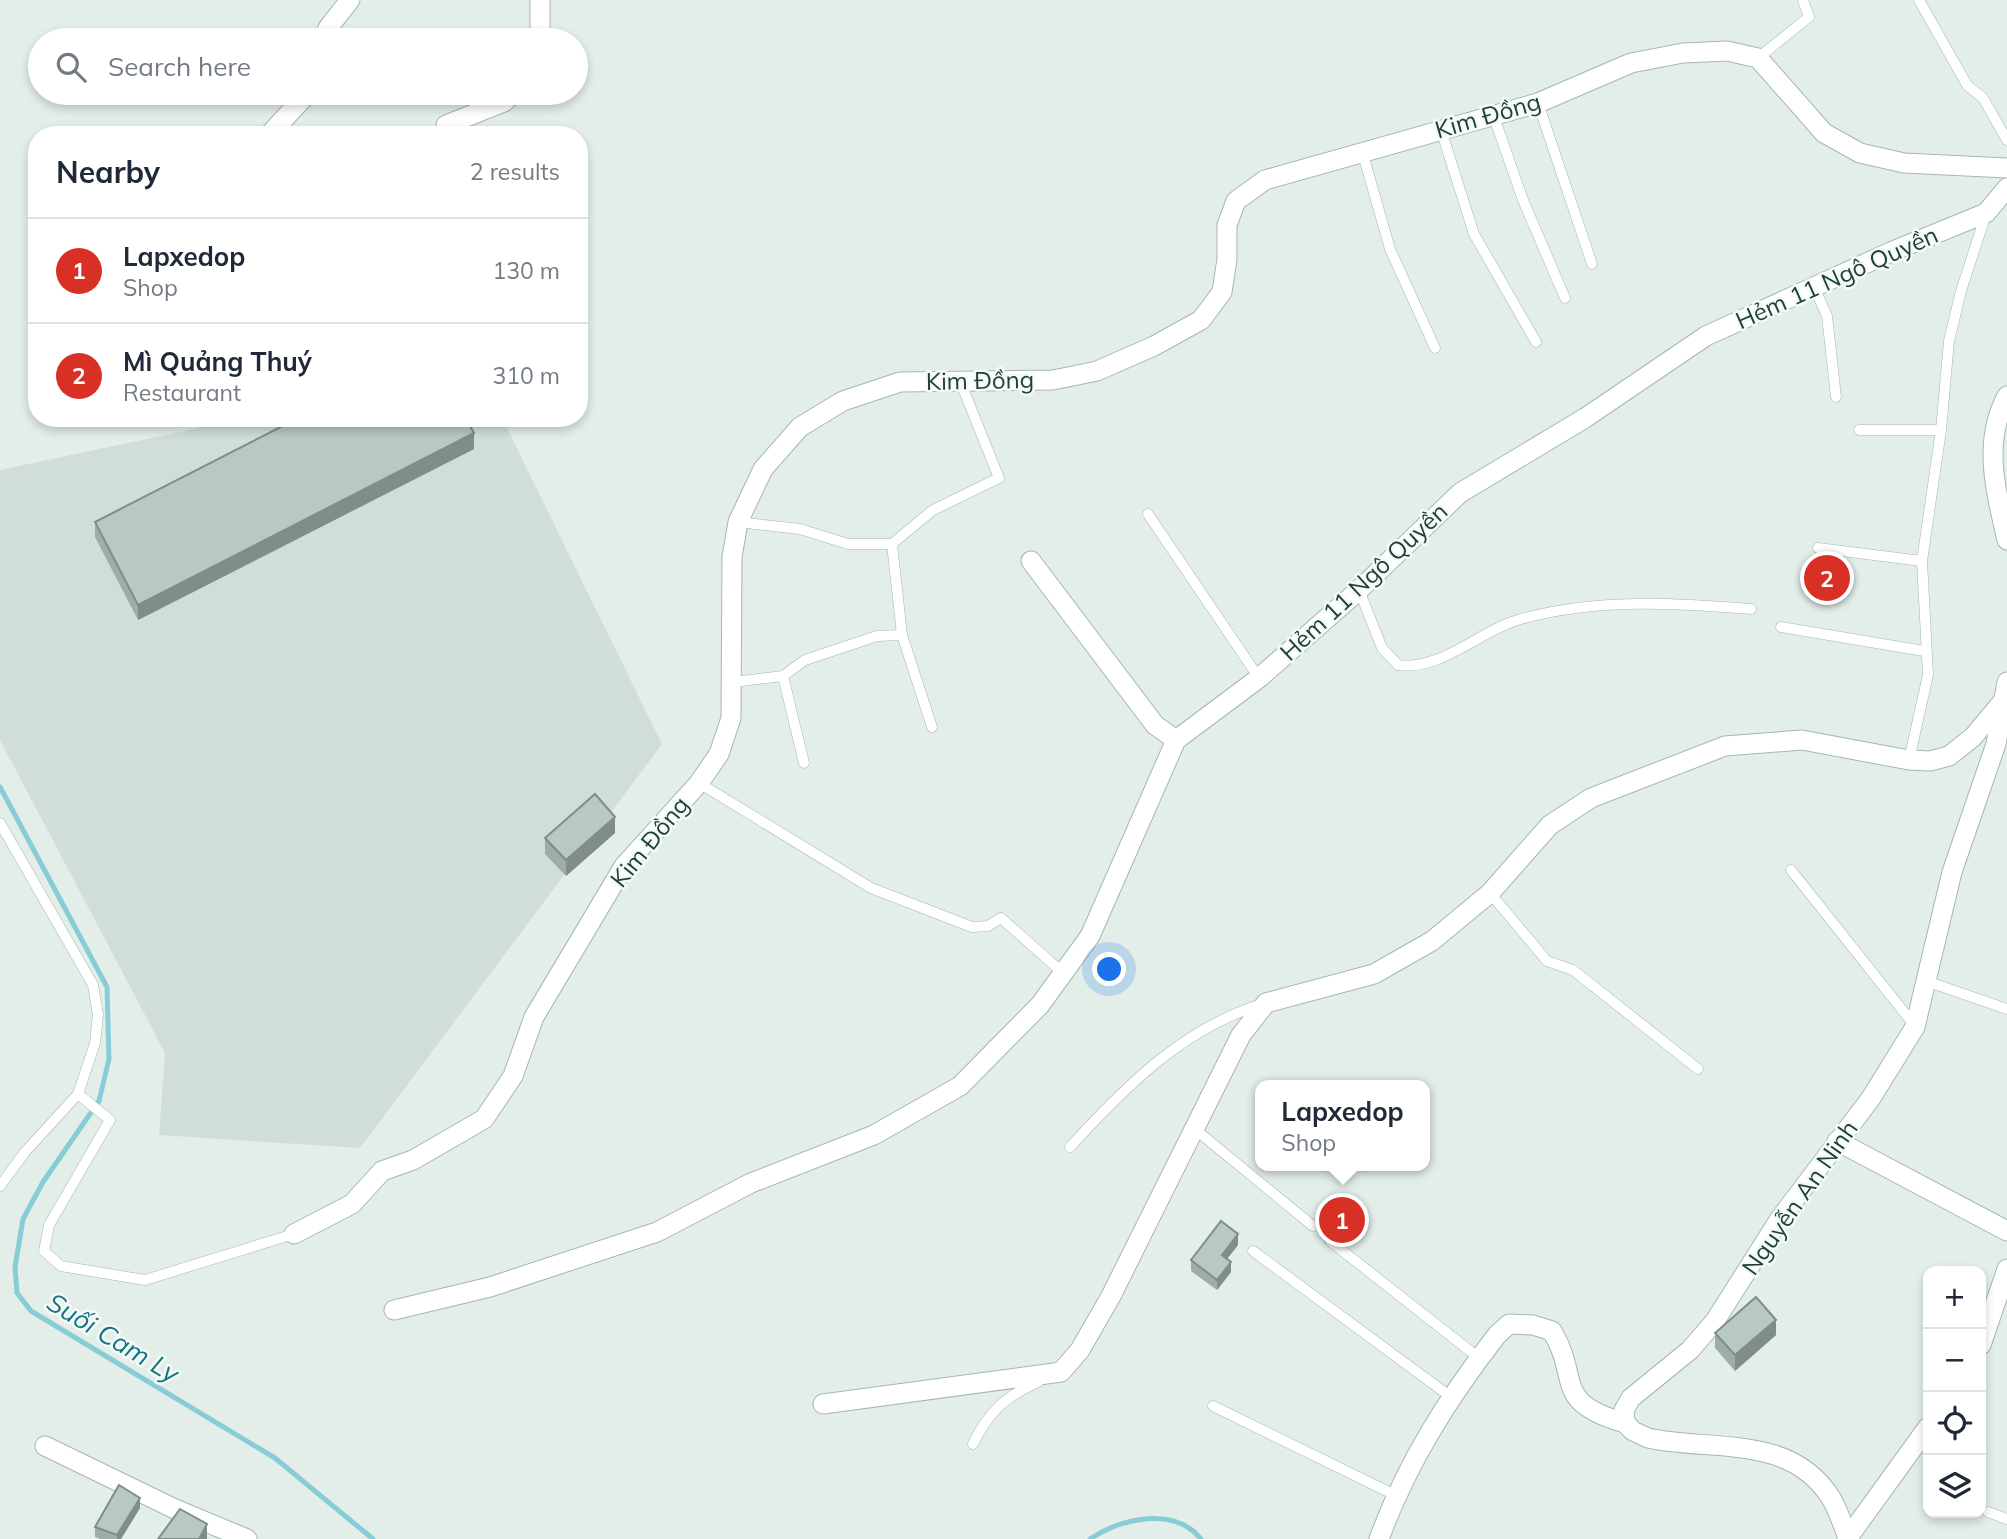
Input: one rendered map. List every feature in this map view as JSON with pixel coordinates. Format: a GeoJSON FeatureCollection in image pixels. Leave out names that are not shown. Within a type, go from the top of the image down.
{"type":"FeatureCollection","features":[{"type":"Feature","properties":{"kind":"street"},"geometry":{"type":"LineString","coordinates":[[328,28],[350,0]]}},
{"type":"Feature","properties":{"kind":"street"},"geometry":{"type":"LineString","coordinates":[[540,0],[540,28]]}},
{"type":"Feature","properties":{"kind":"street","name":"Kim Đồng"},"geometry":{"type":"LineString","coordinates":[[294,1234],[352,1204],[382,1171],[413,1160],[484,1119],[513,1076],[534,1017],[624,866],[699,783],[719,754],[731,718],[732,557],[738,522],[763,469],[800,427],[843,401],[900,382],[959,379],[1054,380],[1097,372],[1201,320],[1222,292],[1227,260],[1227,225],[1236,201],[1265,180],[1538,103],[1631,63],[1683,53],[1727,51],[1758,58]]}},
{"type":"Feature","properties":{"kind":"street"},"geometry":{"type":"LineString","coordinates":[[1758,58],[1824,134],[1860,153],[1904,163],[2007,168]]}},
{"type":"Feature","properties":{"kind":"street"},"geometry":{"type":"LineString","coordinates":[[277,126],[297,105]]}},
{"type":"Feature","properties":{"kind":"street"},"geometry":{"type":"LineString","coordinates":[[446,125],[496,105]]}},
{"type":"Feature","properties":{"kind":"street","name":"Hẻm 11 Ngô Quyền"},"geometry":{"type":"LineString","coordinates":[[394,1310],[490,1287],[657,1232],[751,1182],[829,1154],[899,1122],[960,1086],[1040,1005],[1090,936],[1176,740],[1259,678],[1359,590],[1460,493],[1585,418],[1706,336],[1986,213],[2007,188]]}},
{"type":"Feature","properties":{"kind":"street"},"geometry":{"type":"LineString","coordinates":[[2007,396],[1994,431],[1992,461],[2007,540]]}},
{"type":"Feature","properties":{"kind":"street"},"geometry":{"type":"LineString","coordinates":[[1031,561],[1155,725],[1176,740]]}},
{"type":"Feature","properties":{"kind":"street"},"geometry":{"type":"LineString","coordinates":[[823,1404],[1061,1371],[1080,1350],[1111,1296],[1241,1035],[1266,1003],[1374,974],[1432,941],[1490,893],[1550,825],[1591,798],[1726,746],[1801,740],[1909,760],[1930,761],[1949,757],[1961,749],[2006,691]]}},
{"type":"Feature","properties":{"kind":"street","name":"Nguyễn An Ninh"},"geometry":{"type":"LineString","coordinates":[[1625,1423],[1624,1410],[1631,1398],[1690,1350],[1715,1321],[1779,1220],[1871,1098],[1915,1027],[1952,872],[1990,765],[2006,691]]}},
{"type":"Feature","properties":{"kind":"street"},"geometry":{"type":"LineString","coordinates":[[1837,1140],[2007,1231]]}},
{"type":"Feature","properties":{"kind":"street"},"geometry":{"type":"LineString","coordinates":[[1986,1330],[2007,1269]]}},
{"type":"Feature","properties":{"kind":"street"},"geometry":{"type":"LineString","coordinates":[[1379,1539],[1395,1495],[1435,1419],[1479,1358],[1510,1324],[1533,1325],[1552,1331],[1559,1342],[1569,1385],[1583,1405],[1601,1416],[1625,1423],[1633,1431],[1648,1438],[1762,1450],[1790,1461],[1813,1477],[1855,1534],[1923,1434]]}},
{"type":"Feature","properties":{"kind":"street"},"geometry":{"type":"LineString","coordinates":[[45,1446],[175,1509],[247,1539]]}},
{"type":"Feature","properties":{"kind":"lane"},"geometry":{"type":"LineString","coordinates":[[1758,58],[1809,17],[1803,0]]}},
{"type":"Feature","properties":{"kind":"lane"},"geometry":{"type":"LineString","coordinates":[[1919,0],[1967,85],[1983,98],[2007,140]]}},
{"type":"Feature","properties":{"kind":"lane"},"geometry":{"type":"LineString","coordinates":[[1538,103],[1592,264]]}},
{"type":"Feature","properties":{"kind":"lane"},"geometry":{"type":"LineString","coordinates":[[1494,117],[1523,200],[1565,298]]}},
{"type":"Feature","properties":{"kind":"lane"},"geometry":{"type":"LineString","coordinates":[[1441,130],[1474,234],[1536,342]]}},
{"type":"Feature","properties":{"kind":"lane"},"geometry":{"type":"LineString","coordinates":[[1362,151],[1390,249],[1435,348]]}},
{"type":"Feature","properties":{"kind":"lane","name":"Hẻm 11 Ngô Quyền"},"geometry":{"type":"LineString","coordinates":[[1909,760],[1928,675],[1924,651],[1922,561],[1941,430],[1949,341],[1961,291],[1986,213]]}},
{"type":"Feature","properties":{"kind":"lane"},"geometry":{"type":"LineString","coordinates":[[1814,287],[1827,316],[1836,397]]}},
{"type":"Feature","properties":{"kind":"lane"},"geometry":{"type":"LineString","coordinates":[[738,522],[800,529],[848,544],[892,544],[933,510],[999,478],[959,379]]}},
{"type":"Feature","properties":{"kind":"lane"},"geometry":{"type":"LineString","coordinates":[[1859,430],[1941,430]]}},
{"type":"Feature","properties":{"kind":"lane"},"geometry":{"type":"LineString","coordinates":[[1149,514],[1259,678]]}},
{"type":"Feature","properties":{"kind":"lane"},"geometry":{"type":"LineString","coordinates":[[892,544],[902,635],[932,727]]}},
{"type":"Feature","properties":{"kind":"lane"},"geometry":{"type":"LineString","coordinates":[[1818,548],[1922,561]]}},
{"type":"Feature","properties":{"kind":"lane"},"geometry":{"type":"LineString","coordinates":[[1359,590],[1382,648],[1398,666],[1417,668],[1519,620],[1588,605],[1675,603],[1751,609]]}},
{"type":"Feature","properties":{"kind":"lane"},"geometry":{"type":"LineString","coordinates":[[1781,627],[1924,651]]}},
{"type":"Feature","properties":{"kind":"lane"},"geometry":{"type":"LineString","coordinates":[[733,682],[783,676],[805,660],[877,636],[902,635]]}},
{"type":"Feature","properties":{"kind":"lane"},"geometry":{"type":"LineString","coordinates":[[783,676],[804,764]]}},
{"type":"Feature","properties":{"kind":"lane"},"geometry":{"type":"LineString","coordinates":[[699,783],[871,888],[979,929],[1002,918],[1063,973]]}},
{"type":"Feature","properties":{"kind":"lane"},"geometry":{"type":"LineString","coordinates":[[0,823],[93,985],[98,1014],[95,1043],[78,1094],[25,1152],[0,1186]]}},
{"type":"Feature","properties":{"kind":"lane"},"geometry":{"type":"LineString","coordinates":[[1791,870],[1915,1027]]}},
{"type":"Feature","properties":{"kind":"lane"},"geometry":{"type":"LineString","coordinates":[[1490,893],[1546,961],[1573,970],[1698,1069]]}},
{"type":"Feature","properties":{"kind":"lane"},"geometry":{"type":"LineString","coordinates":[[1925,981],[2007,1009]]}},
{"type":"Feature","properties":{"kind":"lane"},"geometry":{"type":"LineString","coordinates":[[1070,1147],[1119,1094],[1198,1031],[1234,1013],[1266,1003]]}},
{"type":"Feature","properties":{"kind":"lane"},"geometry":{"type":"LineString","coordinates":[[78,1094],[110,1119],[49,1224],[44,1251],[61,1266],[145,1280],[294,1234]]}},
{"type":"Feature","properties":{"kind":"lane"},"geometry":{"type":"LineString","coordinates":[[1196,1130],[1313,1226]]}},
{"type":"Feature","properties":{"kind":"lane"},"geometry":{"type":"LineString","coordinates":[[1330,1241],[1479,1358]]}},
{"type":"Feature","properties":{"kind":"lane"},"geometry":{"type":"LineString","coordinates":[[1253,1251],[1451,1397]]}},
{"type":"Feature","properties":{"kind":"lane"},"geometry":{"type":"LineString","coordinates":[[973,1444],[985,1418],[1000,1404],[1061,1371]]}},
{"type":"Feature","properties":{"kind":"lane"},"geometry":{"type":"LineString","coordinates":[[1213,1406],[1395,1495]]}},
{"type":"Feature","properties":{"kind":"lane"},"geometry":{"type":"LineString","coordinates":[[1989,1512],[2007,1519]]}},
{"type":"Feature","properties":{"kind":"shaded area"},"geometry":{"type":"Polygon","coordinates":[[[506,427],[662,744],[360,1148],[159,1135],[165,1053],[0,740],[0,470],[199,428],[506,427]]]}},
{"type":"Feature","properties":{"kind":"building"},"geometry":{"type":"Polygon","coordinates":[[[280,427],[471,427],[474,433],[138,605],[95,522],[280,427]]]}},
{"type":"Feature","properties":{"kind":"building"},"geometry":{"type":"Polygon","coordinates":[[[595,794],[615,817],[566,860],[545,838],[595,794]]]}},
{"type":"Feature","properties":{"kind":"building"},"geometry":{"type":"Polygon","coordinates":[[[1221,1221],[1238,1234],[1222,1255],[1231,1262],[1217,1280],[1191,1260],[1221,1221]]]}},
{"type":"Feature","properties":{"kind":"building"},"geometry":{"type":"Polygon","coordinates":[[[1756,1297],[1776,1320],[1735,1355],[1715,1333],[1756,1297]]]}},
{"type":"Feature","properties":{"kind":"building"},"geometry":{"type":"Polygon","coordinates":[[[119,1485],[140,1498],[117,1535],[95,1527],[119,1485]]]}},
{"type":"Feature","properties":{"kind":"building"},"geometry":{"type":"Polygon","coordinates":[[[180,1509],[207,1524],[199,1539],[158,1539],[180,1509]]]}},
{"type":"Feature","properties":{"kind":"waterway","name":"Suối Cam Ly"},"geometry":{"type":"LineString","coordinates":[[0,787],[107,987],[109,1059],[99,1101],[43,1182],[23,1219],[15,1267],[17,1293],[31,1311],[275,1458],[373,1539]]}},
{"type":"Feature","properties":{"kind":"waterway","name":"Suối Cam Ly"},"geometry":{"type":"LineString","coordinates":[[1090,1539],[1117,1526],[1147,1519],[1177,1522],[1201,1539]]}},
{"type":"Feature","properties":{"kind":"place","name":"Mì Quảng Thuý"},"geometry":{"type":"Point","coordinates":[1827,578]}},
{"type":"Feature","properties":{"kind":"place","name":"Lapxedop"},"geometry":{"type":"Point","coordinates":[1342,1220]}}]}
